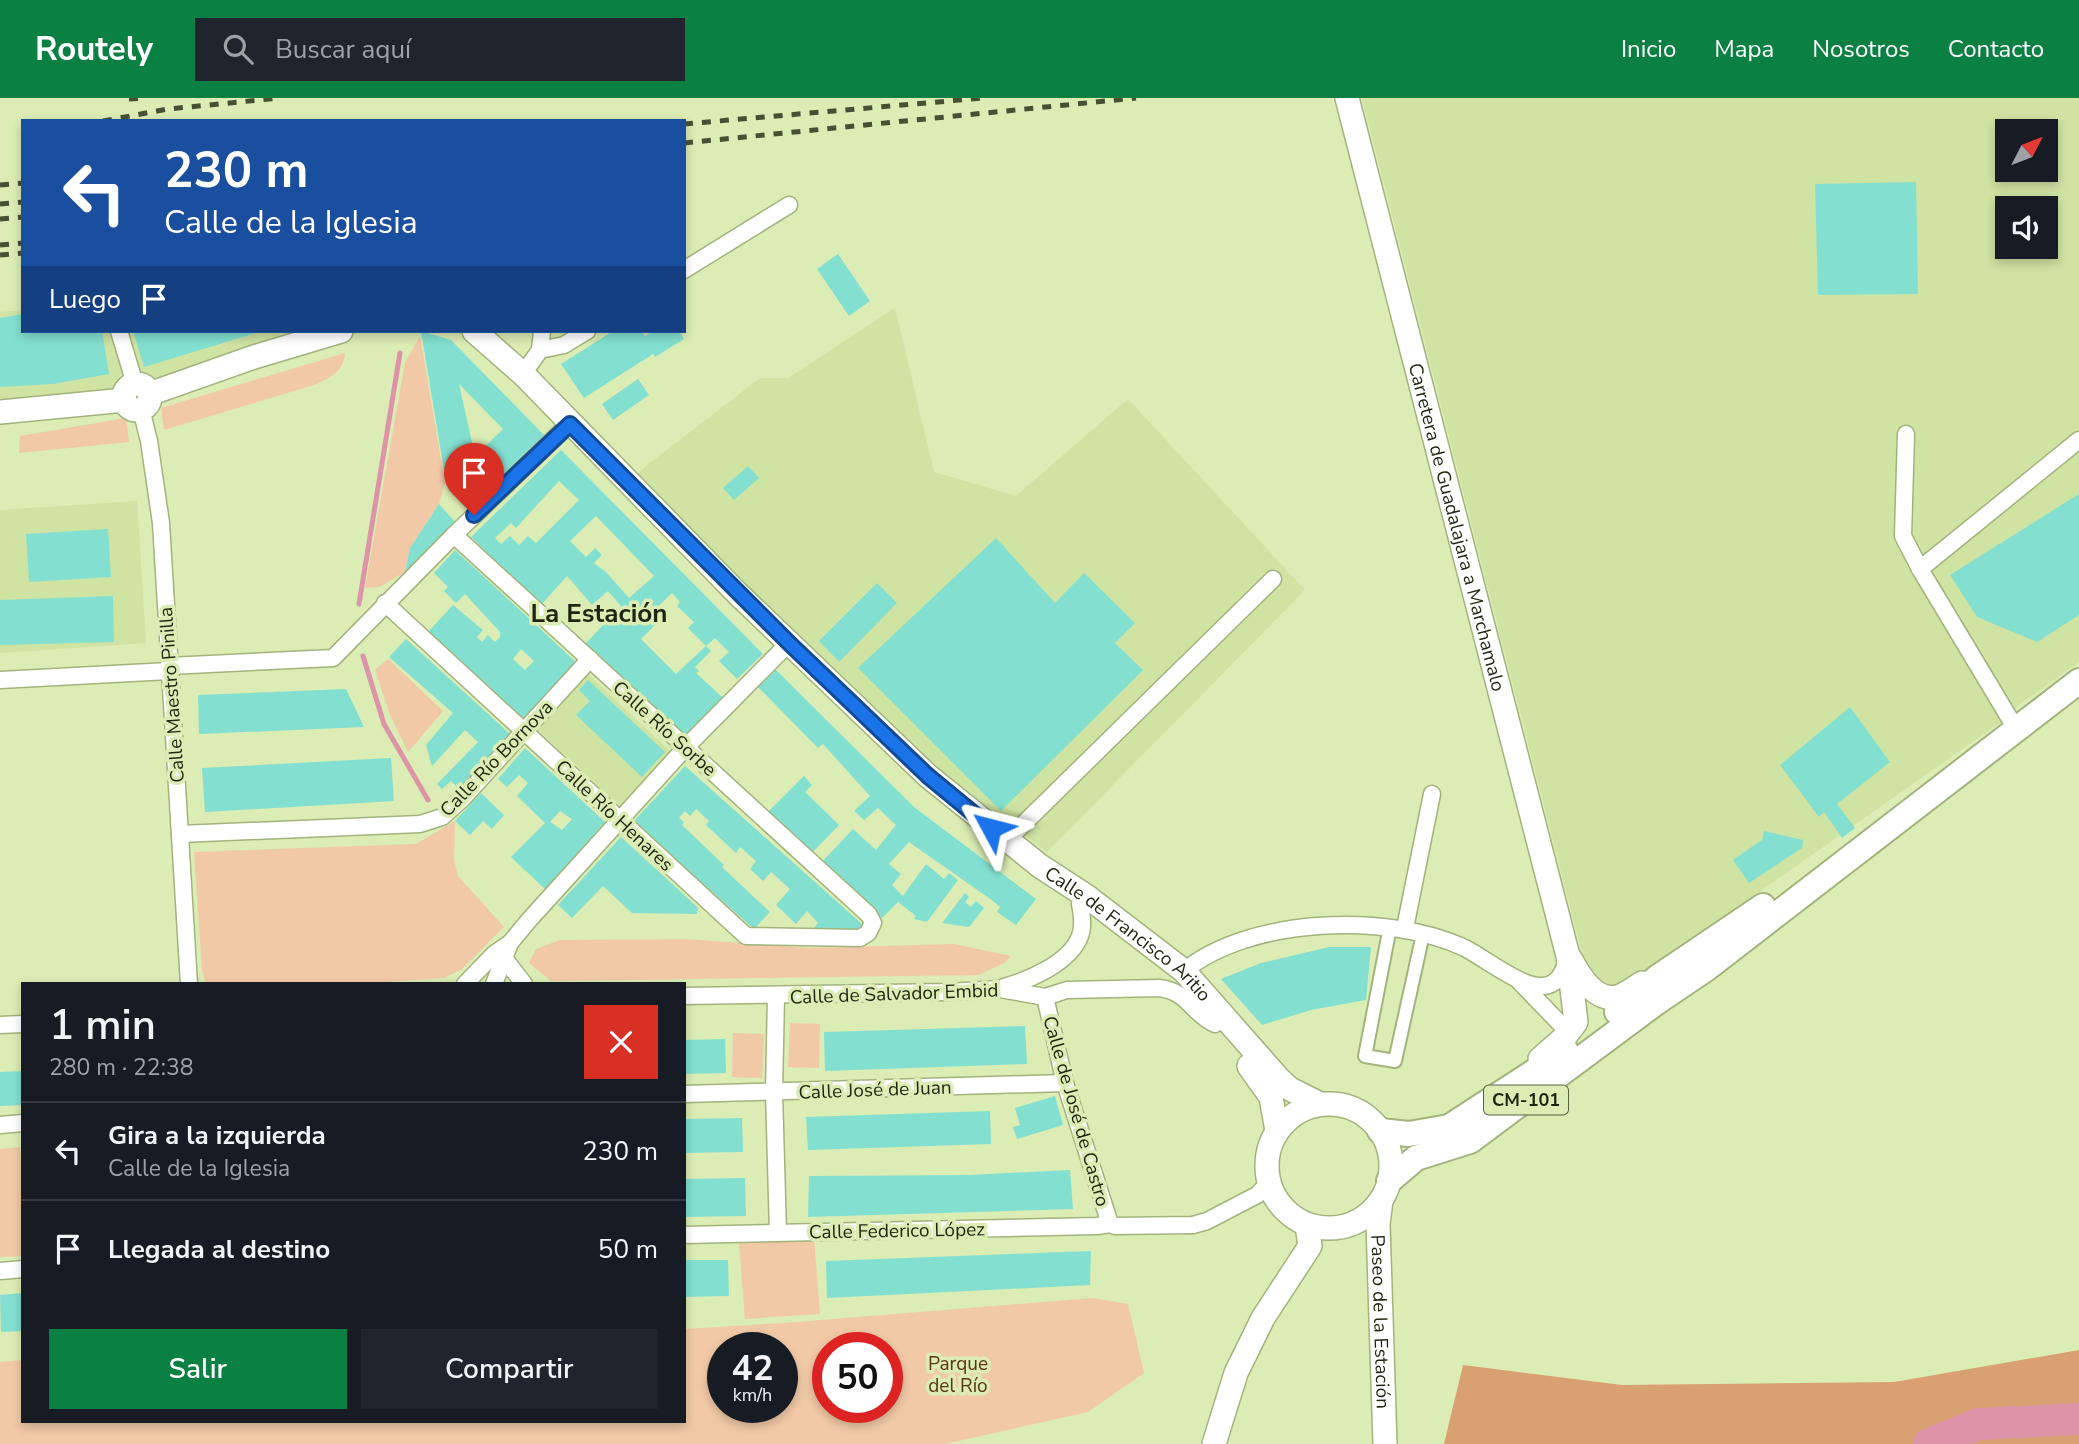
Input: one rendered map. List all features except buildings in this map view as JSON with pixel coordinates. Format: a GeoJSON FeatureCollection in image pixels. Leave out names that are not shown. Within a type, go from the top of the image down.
{"type":"FeatureCollection","features":[{"type":"Feature","properties":{"kind":"main road","name":"Carretera de Guadalajara a Marchamalo"},"geometry":{"type":"LineString","coordinates":[[1347,98],[1568,956]]}},
{"type":"Feature","properties":{"kind":"main road"},"geometry":{"type":"LineString","coordinates":[[0,412],[137,397],[334,333]]}},
{"type":"Feature","properties":{"kind":"main road","name":"Calle de Francisco Aritio"},"geometry":{"type":"LineString","coordinates":[[476,333],[523,374],[789,643],[928,776],[1040,866],[1088,898],[1184,971],[1279,1079],[1297,1093],[1320,1104]]}},
{"type":"Feature","properties":{"kind":"main road","name":"CM-101"},"geometry":{"type":"LineString","coordinates":[[1385,1191],[1416,1158],[1470,1142],[1657,1002],[1706,970],[2079,681]]}},
{"type":"Feature","properties":{"kind":"main road","name":"CM-101"},"geometry":{"type":"LineString","coordinates":[[1380,1130],[1409,1134],[1449,1127],[1573,1045],[1658,977],[1830,859],[1888,827]]}},
{"type":"Feature","properties":{"kind":"main road","name":"Calle de Francisco Aritio"},"geometry":{"type":"LineString","coordinates":[[1040,866],[1080,904],[1174,978],[1265,1085],[1275,1112],[1277,1130]]}},
{"type":"Feature","properties":{"kind":"main road"},"geometry":{"type":"LineString","coordinates":[[1568,956],[1584,982],[1611,998],[1658,977]]}},
{"type":"Feature","properties":{"kind":"main road"},"geometry":{"type":"LineString","coordinates":[[1518,1081],[1569,1032],[1576,1021],[1568,956]]}},
{"type":"Feature","properties":{"kind":"main road"},"geometry":{"type":"LineString","coordinates":[[1332,1104],[1353,1108],[1380,1130],[1390,1155],[1385,1191],[1373,1211],[1357,1223],[1338,1229],[1307,1225],[1283,1209],[1271,1192],[1266,1171],[1268,1150],[1277,1130],[1292,1115],[1305,1108],[1332,1104]]}},
{"type":"Feature","properties":{"kind":"main road","name":"Paseo de la Estación"},"geometry":{"type":"LineString","coordinates":[[1385,1191],[1378,1224],[1385,1444]]}},
{"type":"Feature","properties":{"kind":"main road"},"geometry":{"type":"LineString","coordinates":[[1214,1444],[1236,1373],[1263,1318],[1310,1246],[1307,1225]]}},
{"type":"Feature","properties":{"kind":"street"},"geometry":{"type":"LineString","coordinates":[[686,270],[789,205]]}},
{"type":"Feature","properties":{"kind":"street","name":"Calle Maestro Pinilla"},"geometry":{"type":"LineString","coordinates":[[120,333],[149,441],[161,523],[189,982]]}},
{"type":"Feature","properties":{"kind":"street"},"geometry":{"type":"LineString","coordinates":[[523,374],[540,350],[542,333]]}},
{"type":"Feature","properties":{"kind":"street"},"geometry":{"type":"LineString","coordinates":[[540,350],[564,345],[584,333]]}},
{"type":"Feature","properties":{"kind":"street"},"geometry":{"type":"LineString","coordinates":[[0,680],[333,658],[385,603],[570,424]]}},
{"type":"Feature","properties":{"kind":"street"},"geometry":{"type":"LineString","coordinates":[[1906,434],[1903,536],[2016,729]]}},
{"type":"Feature","properties":{"kind":"street"},"geometry":{"type":"LineString","coordinates":[[1920,569],[2079,440]]}},
{"type":"Feature","properties":{"kind":"street","name":"Calle Río Sorbe"},"geometry":{"type":"LineString","coordinates":[[454,535],[869,915],[873,923]]}},
{"type":"Feature","properties":{"kind":"street"},"geometry":{"type":"LineString","coordinates":[[1007,840],[1273,579]]}},
{"type":"Feature","properties":{"kind":"street","name":"Calle Río Henares"},"geometry":{"type":"LineString","coordinates":[[385,603],[746,936],[860,938],[868,933],[873,923]]}},
{"type":"Feature","properties":{"kind":"street"},"geometry":{"type":"LineString","coordinates":[[467,982],[494,954],[510,943],[686,747],[789,643]]}},
{"type":"Feature","properties":{"kind":"street","name":"Calle Río Bornova"},"geometry":{"type":"LineString","coordinates":[[180,834],[420,824],[442,817],[590,659]]}},
{"type":"Feature","properties":{"kind":"street"},"geometry":{"type":"LineString","coordinates":[[1423,934],[1395,1061],[1365,1056],[1432,794]]}},
{"type":"Feature","properties":{"kind":"street"},"geometry":{"type":"LineString","coordinates":[[1000,989],[1030,979],[1048,969],[1077,944],[1082,930],[1080,904]]}},
{"type":"Feature","properties":{"kind":"street"},"geometry":{"type":"LineString","coordinates":[[1184,971],[1209,955],[1260,935],[1321,925],[1397,928],[1423,934],[1463,947],[1517,979],[1536,986],[1553,984],[1559,979],[1568,956]]}},
{"type":"Feature","properties":{"kind":"street"},"geometry":{"type":"LineString","coordinates":[[495,982],[510,943]]}},
{"type":"Feature","properties":{"kind":"street"},"geometry":{"type":"LineString","coordinates":[[504,958],[522,982]]}},
{"type":"Feature","properties":{"kind":"street"},"geometry":{"type":"LineString","coordinates":[[1517,979],[1569,1032]]}},
{"type":"Feature","properties":{"kind":"street","name":"Calle de Salvador Embid"},"geometry":{"type":"LineString","coordinates":[[686,996],[1000,989],[1045,997],[1067,990],[1169,989],[1181,995],[1215,1024]]}},
{"type":"Feature","properties":{"kind":"street"},"geometry":{"type":"LineString","coordinates":[[776,996],[774,1092],[778,1233]]}},
{"type":"Feature","properties":{"kind":"street","name":"Calle de José de Castro"},"geometry":{"type":"LineString","coordinates":[[1045,997],[1065,1083],[1110,1224]]}},
{"type":"Feature","properties":{"kind":"street"},"geometry":{"type":"LineString","coordinates":[[0,1025],[21,1024]]}},
{"type":"Feature","properties":{"kind":"street","name":"Calle José de Juan"},"geometry":{"type":"LineString","coordinates":[[686,1094],[1065,1083]]}},
{"type":"Feature","properties":{"kind":"street"},"geometry":{"type":"LineString","coordinates":[[0,1125],[21,1123]]}},
{"type":"Feature","properties":{"kind":"street","name":"Calle Federico López"},"geometry":{"type":"LineString","coordinates":[[686,1235],[1083,1227],[1110,1224],[1193,1225],[1207,1221],[1257,1195],[1268,1179]]}},
{"type":"Feature","properties":{"kind":"street"},"geometry":{"type":"LineString","coordinates":[[0,1271],[21,1269]]}},
{"type":"Feature","properties":{"kind":"shaded area"},"geometry":{"type":"Polygon","coordinates":[[[1362,98],[2079,98],[2079,662],[2019,705],[1998,724],[1641,975],[1613,988],[1594,978],[1584,961],[1362,98]]]}},
{"type":"Feature","properties":{"kind":"shaded area"},"geometry":{"type":"Polygon","coordinates":[[[895,308],[934,472],[1016,496],[1128,399],[1305,590],[1047,852],[989,807],[928,776],[629,484],[646,466],[760,378],[788,378],[895,308]]]}},
{"type":"Feature","properties":{"kind":"shaded area"},"geometry":{"type":"Polygon","coordinates":[[[21,310],[21,333],[307,333],[130,398],[0,411],[0,312],[21,310]]]}},
{"type":"Feature","properties":{"kind":"shaded area"},"geometry":{"type":"Polygon","coordinates":[[[137,501],[146,643],[0,653],[0,510],[137,501]]]}},
{"type":"Feature","properties":{"kind":"shaded area"},"geometry":{"type":"Polygon","coordinates":[[[587,673],[672,753],[621,807],[536,728],[587,673]]]}},
{"type":"Feature","properties":{"kind":"shaded area"},"geometry":{"type":"Polygon","coordinates":[[[2079,1350],[2079,1444],[1444,1444],[1463,1365],[1622,1385],[1894,1382],[2079,1350]]]}},
{"type":"Feature","properties":{"kind":"green space"},"geometry":{"type":"Polygon","coordinates":[[[420,336],[445,483],[439,504],[410,548],[405,572],[379,587],[365,588],[405,363],[420,336]]]}},
{"type":"Feature","properties":{"kind":"green space"},"geometry":{"type":"Polygon","coordinates":[[[345,353],[339,370],[314,385],[164,430],[161,408],[345,353]]]}},
{"type":"Feature","properties":{"kind":"green space"},"geometry":{"type":"Polygon","coordinates":[[[126,418],[129,442],[19,453],[20,436],[126,418]]]}},
{"type":"Feature","properties":{"kind":"green space"},"geometry":{"type":"Polygon","coordinates":[[[388,659],[443,711],[408,752],[390,715],[375,670],[388,659]]]}},
{"type":"Feature","properties":{"kind":"green space"},"geometry":{"type":"Polygon","coordinates":[[[455,821],[454,860],[458,876],[504,927],[461,970],[443,978],[386,982],[206,982],[202,970],[194,852],[416,844],[455,821]]]}},
{"type":"Feature","properties":{"kind":"green space"},"geometry":{"type":"Polygon","coordinates":[[[685,939],[808,948],[954,944],[1011,956],[1004,963],[979,975],[551,981],[529,963],[536,949],[560,940],[685,939]]]}},
{"type":"Feature","properties":{"kind":"green space"},"geometry":{"type":"Polygon","coordinates":[[[790,1023],[820,1024],[819,1068],[788,1067],[790,1023]]]}},
{"type":"Feature","properties":{"kind":"green space"},"geometry":{"type":"Polygon","coordinates":[[[733,1033],[764,1034],[762,1078],[732,1077],[733,1033]]]}},
{"type":"Feature","properties":{"kind":"green space"},"geometry":{"type":"Polygon","coordinates":[[[20,1147],[21,1256],[0,1257],[0,1149],[20,1147]]]}},
{"type":"Feature","properties":{"kind":"green space"},"geometry":{"type":"Polygon","coordinates":[[[814,1238],[820,1314],[745,1319],[739,1243],[814,1238]]]}},
{"type":"Feature","properties":{"kind":"green space","name":"Parque del Río"},"geometry":{"type":"Polygon","coordinates":[[[1093,1298],[1128,1304],[1144,1373],[1088,1412],[945,1444],[0,1444],[0,1362],[21,1360],[21,1423],[686,1423],[686,1329],[1093,1298]]]}},
{"type":"Feature","properties":{"kind":"waterway"},"geometry":{"type":"LineString","coordinates":[[359,604],[400,353]]}},
{"type":"Feature","properties":{"kind":"waterway"},"geometry":{"type":"LineString","coordinates":[[363,656],[384,724],[428,800]]}},
{"type":"Feature","properties":{"kind":"waterway"},"geometry":{"type":"LineString","coordinates":[[1929,1444],[1978,1424],[2079,1419]]}},
{"type":"Feature","properties":{"kind":"railway"},"geometry":{"type":"LineString","coordinates":[[129,99],[144,98]]}},
{"type":"Feature","properties":{"kind":"railway"},"geometry":{"type":"LineString","coordinates":[[114,119],[168,109],[280,98]]}},
{"type":"Feature","properties":{"kind":"railway"},"geometry":{"type":"LineString","coordinates":[[686,124],[983,98]]}},
{"type":"Feature","properties":{"kind":"railway"},"geometry":{"type":"LineString","coordinates":[[686,143],[1136,98]]}},
{"type":"Feature","properties":{"kind":"railway"},"geometry":{"type":"LineString","coordinates":[[0,185],[21,183]]}},
{"type":"Feature","properties":{"kind":"railway"},"geometry":{"type":"LineString","coordinates":[[0,204],[21,202]]}},
{"type":"Feature","properties":{"kind":"railway"},"geometry":{"type":"LineString","coordinates":[[0,219],[21,217]]}},
{"type":"Feature","properties":{"kind":"railway"},"geometry":{"type":"LineString","coordinates":[[0,245],[21,243]]}},
{"type":"Feature","properties":{"kind":"railway"},"geometry":{"type":"LineString","coordinates":[[0,255],[21,253]]}},
{"type":"Feature","properties":{"kind":"district","name":"La Estación"},"geometry":{"type":"Point","coordinates":[599,613]}},
{"type":"Feature","properties":{"kind":"route"},"geometry":{"type":"LineString","coordinates":[[474,515],[570,424],[789,643],[928,776],[991,828]]}}]}
